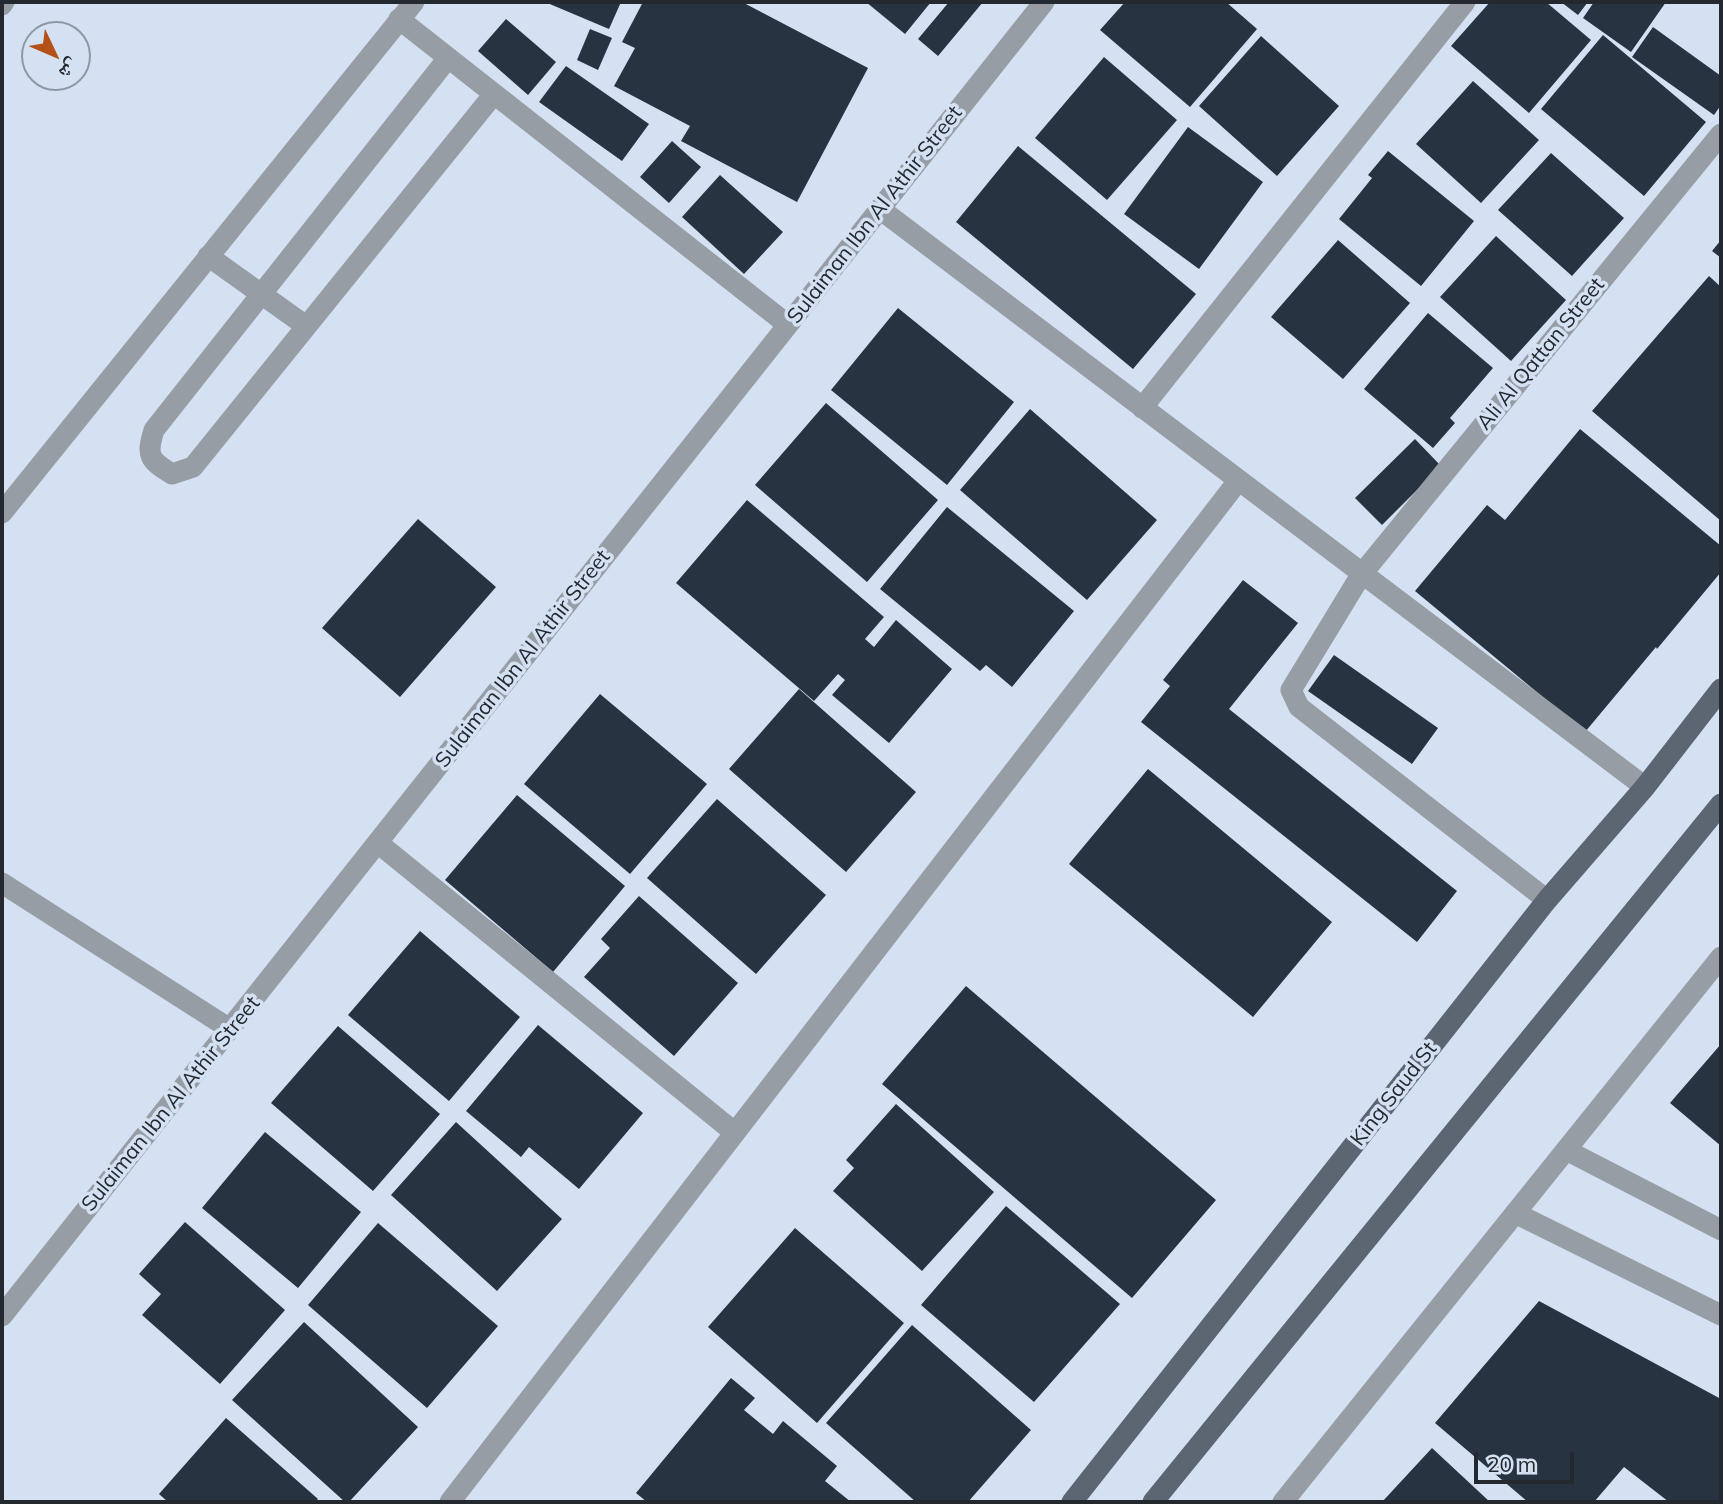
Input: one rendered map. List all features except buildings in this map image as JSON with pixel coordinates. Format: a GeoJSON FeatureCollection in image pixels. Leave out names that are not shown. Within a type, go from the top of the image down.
{"type":"FeatureCollection","features":[{"type":"Feature","properties":{"kind":"main road","name":"King Saud St"},"geometry":{"type":"LineString","coordinates":[[1072,1502],[1547,900],[1645,787],[1721,689]]}},
{"type":"Feature","properties":{"kind":"main road"},"geometry":{"type":"LineString","coordinates":[[1153,1502],[1721,804]]}},
{"type":"Feature","properties":{"kind":"street"},"geometry":{"type":"LineString","coordinates":[[2,513],[9,490],[208,256],[414,2]]}},
{"type":"Feature","properties":{"kind":"street","name":"Sulaiman Ibn Al Athir Street"},"geometry":{"type":"LineString","coordinates":[[2,1316],[1044,2]]}},
{"type":"Feature","properties":{"kind":"street"},"geometry":{"type":"LineString","coordinates":[[1142,408],[1465,2]]}},
{"type":"Feature","properties":{"kind":"street"},"geometry":{"type":"LineString","coordinates":[[399,19],[788,325]]}},
{"type":"Feature","properties":{"kind":"street"},"geometry":{"type":"LineString","coordinates":[[449,58],[155,430],[149,448],[152,458],[162,468],[172,474],[193,467],[494,94]]}},
{"type":"Feature","properties":{"kind":"street","name":"Ali Al Qattan Street"},"geometry":{"type":"LineString","coordinates":[[1547,900],[1299,707],[1291,690],[1361,575],[1721,134]]}},
{"type":"Feature","properties":{"kind":"street"},"geometry":{"type":"LineString","coordinates":[[880,209],[1645,787]]}},
{"type":"Feature","properties":{"kind":"street"},"geometry":{"type":"LineString","coordinates":[[208,256],[306,326]]}},
{"type":"Feature","properties":{"kind":"street"},"geometry":{"type":"LineString","coordinates":[[450,1502],[1238,481]]}},
{"type":"Feature","properties":{"kind":"street"},"geometry":{"type":"LineString","coordinates":[[378,843],[734,1132]]}},
{"type":"Feature","properties":{"kind":"street"},"geometry":{"type":"LineString","coordinates":[[2,883],[230,1029]]}},
{"type":"Feature","properties":{"kind":"street"},"geometry":{"type":"LineString","coordinates":[[1283,1502],[1721,957]]}},
{"type":"Feature","properties":{"kind":"street"},"geometry":{"type":"LineString","coordinates":[[1566,1150],[1721,1230]]}},
{"type":"Feature","properties":{"kind":"street"},"geometry":{"type":"LineString","coordinates":[[1516,1213],[1721,1315]]}}]}
